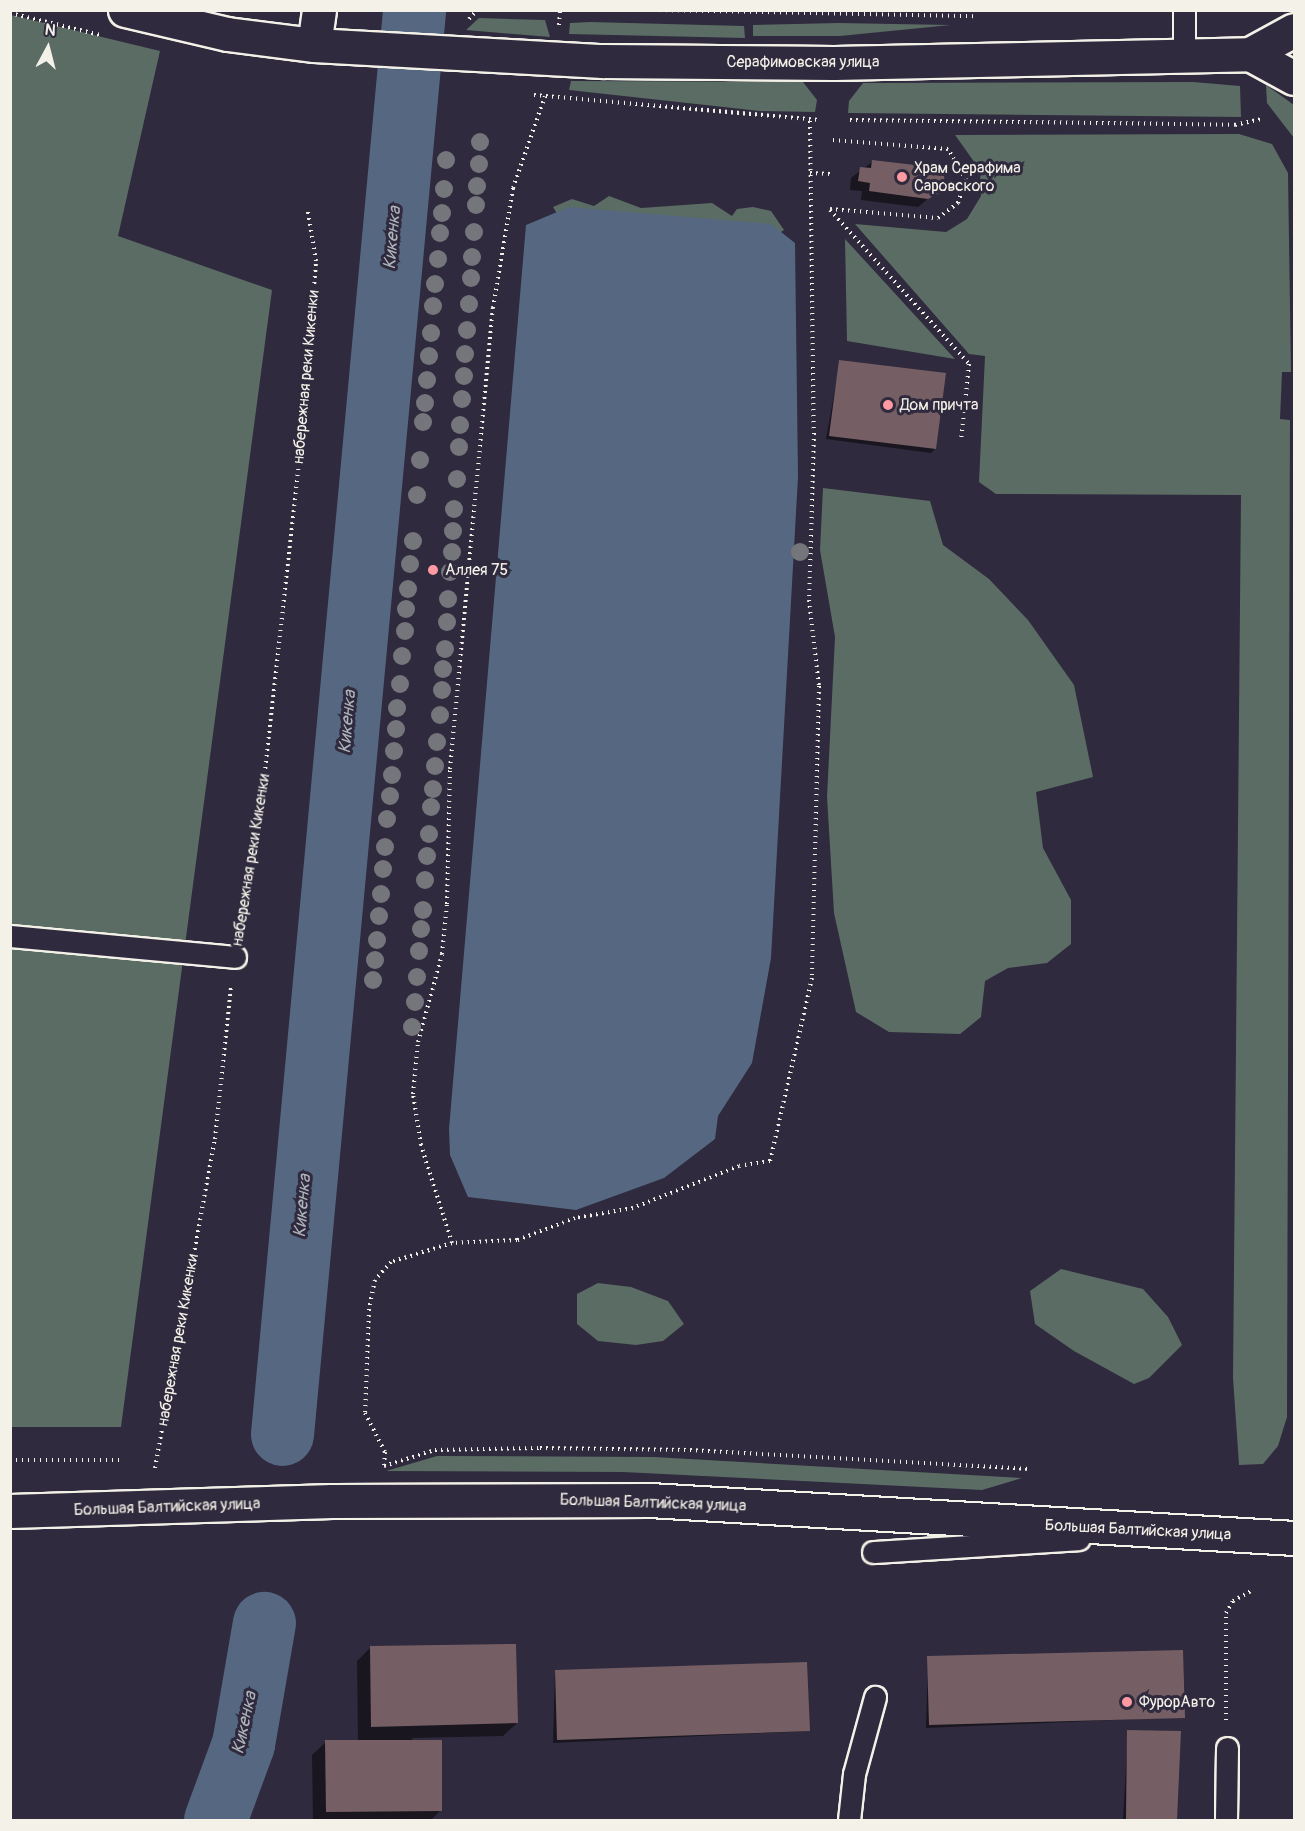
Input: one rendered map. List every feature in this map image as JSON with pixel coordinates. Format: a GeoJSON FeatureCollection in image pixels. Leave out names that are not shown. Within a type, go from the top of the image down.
{"type":"FeatureCollection","features":[{"type":"Feature","properties":{"kind":"street"},"geometry":{"type":"LineString","coordinates":[[125,10],[227,34],[314,45],[319,10]]}},
{"type":"Feature","properties":{"kind":"street","name":"Серафимовская улица"},"geometry":{"type":"LineString","coordinates":[[314,45],[460,55],[834,68],[1250,54],[1294,30]]}},
{"type":"Feature","properties":{"kind":"street","name":"Серафимовская улица"},"geometry":{"type":"LineString","coordinates":[[1250,54],[1294,78]]}},
{"type":"Feature","properties":{"kind":"street","name":"Большая Балтийская улица"},"geometry":{"type":"LineString","coordinates":[[10,1511],[321,1502],[649,1500],[1294,1538]]}},
{"type":"Feature","properties":{"kind":"lane"},"geometry":{"type":"LineString","coordinates":[[1184,10],[1184,55]]}},
{"type":"Feature","properties":{"kind":"lane"},"geometry":{"type":"LineString","coordinates":[[10,936],[235,957]]}},
{"type":"Feature","properties":{"kind":"lane"},"geometry":{"type":"LineString","coordinates":[[873,1552],[1174,1532]]}},
{"type":"Feature","properties":{"kind":"lane"},"geometry":{"type":"LineString","coordinates":[[849,1821],[854,1774],[875,1697]]}},
{"type":"Feature","properties":{"kind":"lane"},"geometry":{"type":"LineString","coordinates":[[1226,1821],[1227,1740]]}},
{"type":"Feature","properties":{"kind":"path"},"geometry":{"type":"LineString","coordinates":[[654,10],[976,16]]}},
{"type":"Feature","properties":{"kind":"path"},"geometry":{"type":"LineString","coordinates":[[523,94],[817,120]]}},
{"type":"Feature","properties":{"kind":"path"},"geometry":{"type":"LineString","coordinates":[[452,1243],[421,1145],[414,1094],[418,1042],[440,964],[447,904],[450,769],[493,308],[513,188],[545,96]]}},
{"type":"Feature","properties":{"kind":"path"},"geometry":{"type":"LineString","coordinates":[[850,120],[1235,125],[1262,119]]}},
{"type":"Feature","properties":{"kind":"path"},"geometry":{"type":"LineString","coordinates":[[810,121],[814,433],[809,600],[819,686],[812,978],[771,1161],[739,1166],[633,1208],[575,1218],[517,1240],[452,1243],[391,1262],[375,1280],[365,1413],[385,1452],[384,1466],[435,1450],[540,1448],[690,1450],[1030,1469]]}},
{"type":"Feature","properties":{"kind":"path"},"geometry":{"type":"LineString","coordinates":[[832,140],[935,146],[948,149],[963,168],[964,192],[938,218],[830,209],[969,364],[961,441]]}},
{"type":"Feature","properties":{"kind":"path"},"geometry":{"type":"LineString","coordinates":[[810,173],[831,174]]}},
{"type":"Feature","properties":{"kind":"path","name":"набережная реки Кикенки"},"geometry":{"type":"LineString","coordinates":[[155,1468],[214,1139],[235,957],[258,834],[301,445],[316,261],[308,212]]}},
{"type":"Feature","properties":{"kind":"path"},"geometry":{"type":"LineString","coordinates":[[10,1460],[123,1460]]}},
{"type":"Feature","properties":{"kind":"path"},"geometry":{"type":"LineString","coordinates":[[1227,1740],[1227,1613],[1233,1601],[1253,1590]]}},
{"type":"Feature","properties":{"kind":"green space"},"geometry":{"type":"Polygon","coordinates":[[[11,15],[160,51],[118,236],[272,290],[121,1427],[11,1427],[11,15]]]}},
{"type":"Feature","properties":{"kind":"green space"},"geometry":{"type":"Polygon","coordinates":[[[479,18],[545,20],[550,37],[466,30],[479,18]]]}},
{"type":"Feature","properties":{"kind":"green space"},"geometry":{"type":"Polygon","coordinates":[[[570,23],[744,26],[745,38],[569,34],[570,23]]]}},
{"type":"Feature","properties":{"kind":"green space"},"geometry":{"type":"Polygon","coordinates":[[[838,23],[951,25],[840,36],[753,36],[753,25],[838,23]]]}},
{"type":"Feature","properties":{"kind":"green space"},"geometry":{"type":"Polygon","coordinates":[[[571,81],[803,82],[817,100],[815,112],[760,111],[569,90],[571,81]]]}},
{"type":"Feature","properties":{"kind":"green space"},"geometry":{"type":"Polygon","coordinates":[[[1193,82],[1240,86],[1241,117],[848,113],[849,101],[863,83],[1193,82]]]}},
{"type":"Feature","properties":{"kind":"green space"},"geometry":{"type":"Polygon","coordinates":[[[1266,85],[1294,105],[1294,138],[1267,103],[1266,85]]]}},
{"type":"Feature","properties":{"kind":"green space"},"geometry":{"type":"Polygon","coordinates":[[[1239,134],[1272,144],[1288,173],[1291,372],[1282,372],[1280,419],[1290,420],[1287,1417],[1278,1446],[1263,1464],[1239,1465],[1233,1378],[1241,495],[996,494],[979,482],[985,356],[969,354],[855,224],[946,232],[967,219],[981,196],[980,170],[955,135],[1239,134]]]}},
{"type":"Feature","properties":{"kind":"green space"},"geometry":{"type":"Polygon","coordinates":[[[609,196],[641,208],[712,203],[732,216],[737,209],[753,207],[771,211],[784,230],[772,238],[556,212],[553,207],[572,199],[594,206],[609,196]]]}},
{"type":"Feature","properties":{"kind":"green space"},"geometry":{"type":"Polygon","coordinates":[[[845,239],[955,359],[847,341],[845,239]]]}},
{"type":"Feature","properties":{"kind":"green space"},"geometry":{"type":"Polygon","coordinates":[[[823,488],[930,501],[943,545],[989,579],[1028,620],[1074,685],[1093,777],[1036,792],[1043,848],[1071,900],[1071,944],[1047,963],[1008,968],[985,981],[981,1017],[960,1034],[889,1032],[856,1012],[834,913],[827,797],[835,637],[820,550],[823,488]]]}},
{"type":"Feature","properties":{"kind":"green space"},"geometry":{"type":"Polygon","coordinates":[[[1061,1269],[1143,1289],[1168,1317],[1182,1345],[1149,1378],[1134,1384],[1074,1351],[1035,1324],[1030,1291],[1061,1269]]]}},
{"type":"Feature","properties":{"kind":"green space"},"geometry":{"type":"Polygon","coordinates":[[[598,1283],[631,1287],[668,1301],[684,1324],[663,1341],[636,1345],[598,1341],[577,1324],[577,1294],[598,1283]]]}},
{"type":"Feature","properties":{"kind":"green space"},"geometry":{"type":"Polygon","coordinates":[[[437,1456],[654,1457],[1022,1478],[982,1490],[623,1472],[386,1471],[437,1456]]]}},
{"type":"Feature","properties":{"kind":"water"},"geometry":{"type":"Polygon","coordinates":[[[569,207],[771,224],[795,243],[798,477],[771,958],[752,1063],[718,1116],[715,1139],[664,1178],[576,1210],[468,1197],[450,1155],[449,1129],[526,225],[569,207]]]}},
{"type":"Feature","properties":{"kind":"building","name":"Храм Серафима Саровского"},"geometry":{"type":"Polygon","coordinates":[[[872,160],[932,167],[944,175],[945,190],[928,199],[869,191],[870,183],[858,181],[860,167],[871,168],[872,160]]]}},
{"type":"Feature","properties":{"kind":"building","name":"Дом причта"},"geometry":{"type":"Polygon","coordinates":[[[839,360],[946,373],[936,449],[829,436],[839,360]]]}},
{"type":"Feature","properties":{"kind":"building"},"geometry":{"type":"Polygon","coordinates":[[[516,1644],[518,1723],[371,1727],[370,1646],[516,1644]]]}},
{"type":"Feature","properties":{"kind":"building"},"geometry":{"type":"Polygon","coordinates":[[[1183,1650],[1185,1718],[929,1725],[927,1656],[1183,1650]]]}},
{"type":"Feature","properties":{"kind":"building"},"geometry":{"type":"Polygon","coordinates":[[[807,1662],[810,1731],[557,1740],[555,1670],[807,1662]]]}},
{"type":"Feature","properties":{"kind":"building"},"geometry":{"type":"Polygon","coordinates":[[[1127,1730],[1181,1731],[1177,1820],[1126,1820],[1127,1730]]]}},
{"type":"Feature","properties":{"kind":"building"},"geometry":{"type":"Polygon","coordinates":[[[325,1740],[442,1740],[442,1811],[326,1812],[325,1740]]]}},
{"type":"Feature","properties":{"kind":"waterway","name":"Кикенка"},"geometry":{"type":"LineString","coordinates":[[282,1434],[414,10]]}},
{"type":"Feature","properties":{"kind":"waterway"},"geometry":{"type":"LineString","coordinates":[[383,92],[405,95]]}},
{"type":"Feature","properties":{"kind":"waterway","name":"Кикенка"},"geometry":{"type":"LineString","coordinates":[[215,1820],[243,1744],[264,1623]]}},
{"type":"Feature","properties":{"kind":"place","name":"Храм Серафима Саровского"},"geometry":{"type":"Point","coordinates":[902,177]}},
{"type":"Feature","properties":{"kind":"place","name":"Дом причта"},"geometry":{"type":"Point","coordinates":[888,405]}},
{"type":"Feature","properties":{"kind":"place","name":"Аллея 75"},"geometry":{"type":"Point","coordinates":[433,570]}},
{"type":"Feature","properties":{"kind":"place","name":"ФурорАвто"},"geometry":{"type":"Point","coordinates":[1127,1702]}}]}
